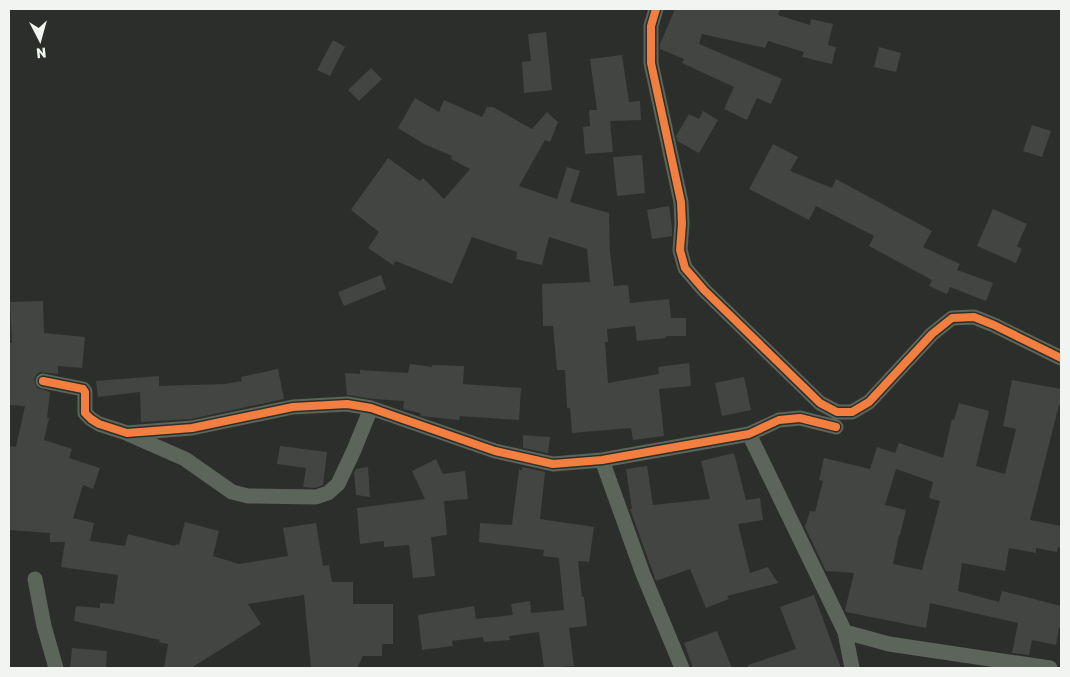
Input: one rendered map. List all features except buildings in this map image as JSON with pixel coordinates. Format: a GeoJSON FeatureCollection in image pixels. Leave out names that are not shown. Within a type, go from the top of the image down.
{"type":"FeatureCollection","features":[{"type":"Feature","properties":{"kind":"street"},"geometry":{"type":"LineString","coordinates":[[656,9],[651,26],[651,62],[682,202],[680,250],[685,268],[704,290],[820,403],[837,412],[852,412],[869,402],[932,334],[952,318],[974,317],[1061,358]]}},
{"type":"Feature","properties":{"kind":"street"},"geometry":{"type":"LineString","coordinates":[[43,381],[83,390],[85,392],[85,413],[91,419],[185,459],[232,492],[248,496],[316,497],[328,493],[338,484],[371,408]]}},
{"type":"Feature","properties":{"kind":"street"},"geometry":{"type":"LineString","coordinates":[[127,433],[192,428],[293,407],[347,404],[371,408],[495,451],[553,464],[602,460],[749,434],[779,420],[800,418],[836,427]]}},
{"type":"Feature","properties":{"kind":"street"},"geometry":{"type":"LineString","coordinates":[[749,434],[845,632],[852,668]]}},
{"type":"Feature","properties":{"kind":"street"},"geometry":{"type":"LineString","coordinates":[[602,460],[643,574],[682,668]]}},
{"type":"Feature","properties":{"kind":"street"},"geometry":{"type":"LineString","coordinates":[[35,579],[44,626],[56,668]]}},
{"type":"Feature","properties":{"kind":"street"},"geometry":{"type":"LineString","coordinates":[[845,632],[889,644],[1050,668]]}},
{"type":"Feature","properties":{"kind":"cycle path"},"geometry":{"type":"LineString","coordinates":[[656,9],[651,26],[651,63],[681,202],[680,250],[685,268],[704,290],[820,403],[837,412],[852,412],[869,402],[932,334],[952,318],[974,317],[1061,358]]}},
{"type":"Feature","properties":{"kind":"cycle path"},"geometry":{"type":"LineString","coordinates":[[43,381],[83,389],[85,392],[85,413],[99,424],[127,433],[192,428],[293,407],[347,404],[371,408],[495,451],[553,464],[602,460],[749,434],[779,420],[800,418],[836,427]]}}]}
